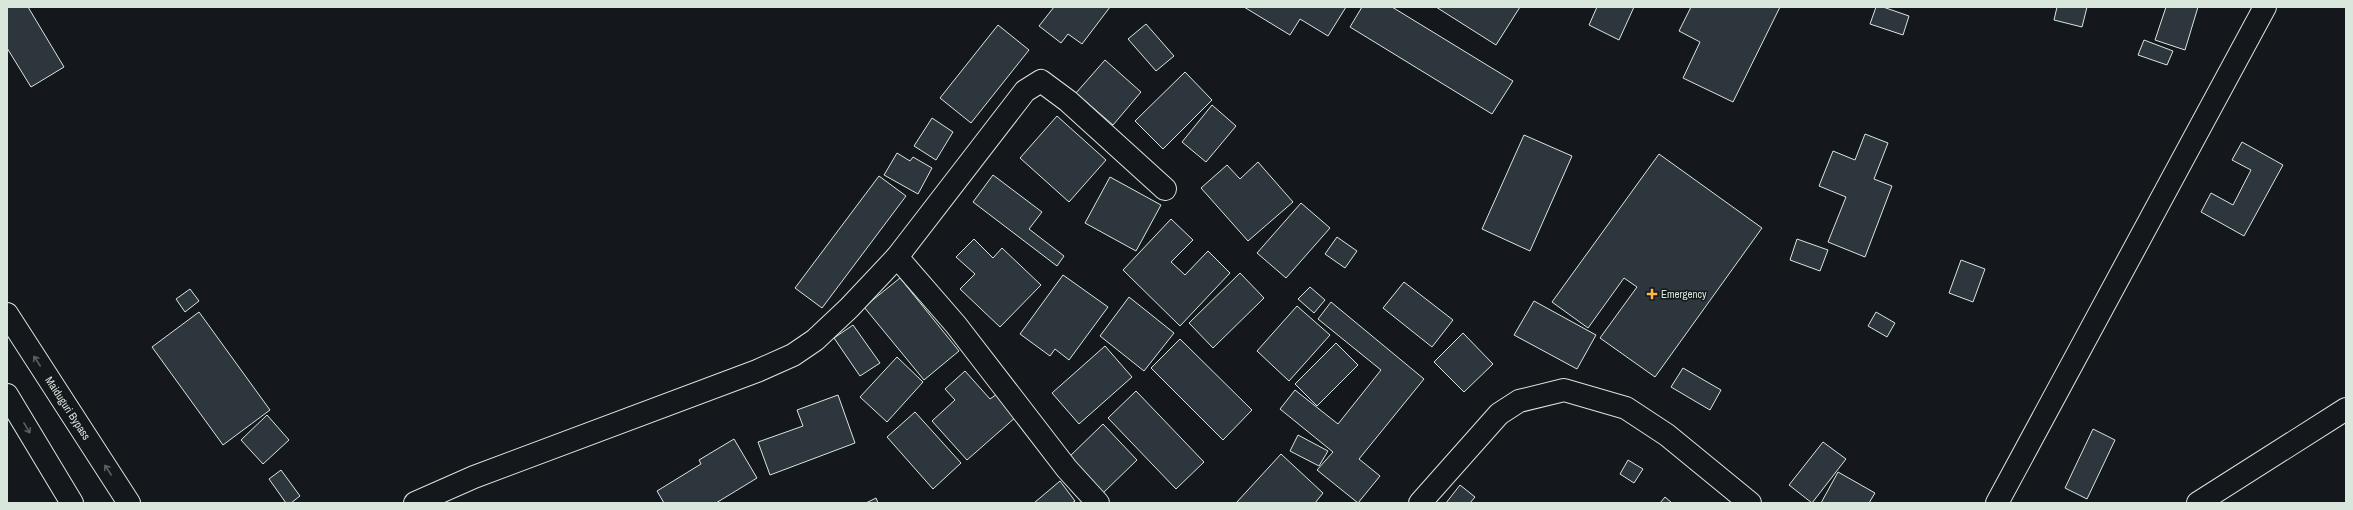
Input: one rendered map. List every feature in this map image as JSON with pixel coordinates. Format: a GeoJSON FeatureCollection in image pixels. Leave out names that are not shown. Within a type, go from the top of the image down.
{"type":"FeatureCollection","features":[{"type":"Feature","properties":{"kind":"main road"},"geometry":{"type":"LineString","coordinates":[[1997,503],[2265,7]]}},
{"type":"Feature","properties":{"kind":"main road"},"geometry":{"type":"LineString","coordinates":[[415,503],[474,477],[757,371],[793,355],[815,340],[897,257],[1025,91],[1041,81],[1068,101],[1165,189]]}},
{"type":"Feature","properties":{"kind":"main road"},"geometry":{"type":"LineString","coordinates":[[897,257],[956,325],[1067,469],[1098,503]]}},
{"type":"Feature","properties":{"kind":"main road","name":"Maiduguri Bypass"},"geometry":{"type":"LineString","coordinates":[[7,314],[129,503]]}},
{"type":"Feature","properties":{"kind":"main road"},"geometry":{"type":"LineString","coordinates":[[1420,503],[1499,414],[1519,401],[1564,390],[1626,408],[1667,435],[1750,503]]}},
{"type":"Feature","properties":{"kind":"main road"},"geometry":{"type":"LineString","coordinates":[[7,395],[72,503]]}},
{"type":"Feature","properties":{"kind":"main road"},"geometry":{"type":"LineString","coordinates":[[2198,503],[2346,409]]}},
{"type":"Feature","properties":{"kind":"building"},"geometry":{"type":"Polygon","coordinates":[[[7,7],[28,7],[64,67],[31,87],[7,48],[7,7]]]}},
{"type":"Feature","properties":{"kind":"building"},"geometry":{"type":"Polygon","coordinates":[[[1054,7],[1110,7],[1082,44],[1068,34],[1061,43],[1039,26],[1054,7]]]}},
{"type":"Feature","properties":{"kind":"building"},"geometry":{"type":"Polygon","coordinates":[[[1244,7],[1346,7],[1328,36],[1300,19],[1290,35],[1244,7]]]}},
{"type":"Feature","properties":{"kind":"building"},"geometry":{"type":"Polygon","coordinates":[[[1362,7],[1392,7],[1513,81],[1492,114],[1350,27],[1362,7]]]}},
{"type":"Feature","properties":{"kind":"building"},"geometry":{"type":"Polygon","coordinates":[[[1436,7],[1520,7],[1496,45],[1436,7]]]}},
{"type":"Feature","properties":{"kind":"building"},"geometry":{"type":"Polygon","coordinates":[[[1597,7],[1634,7],[1619,40],[1589,25],[1597,7]]]}},
{"type":"Feature","properties":{"kind":"building"},"geometry":{"type":"Polygon","coordinates":[[[1691,7],[1780,7],[1733,102],[1683,78],[1700,42],[1679,31],[1691,7]]]}},
{"type":"Feature","properties":{"kind":"building"},"geometry":{"type":"Polygon","coordinates":[[[1876,7],[1883,7],[1909,16],[1903,35],[1870,24],[1876,7]]]}},
{"type":"Feature","properties":{"kind":"building"},"geometry":{"type":"Polygon","coordinates":[[[2057,7],[2087,7],[2082,27],[2054,20],[2057,7]]]}},
{"type":"Feature","properties":{"kind":"building"},"geometry":{"type":"Polygon","coordinates":[[[2166,7],[2198,7],[2185,50],[2155,40],[2166,7]]]}},
{"type":"Feature","properties":{"kind":"building"},"geometry":{"type":"Polygon","coordinates":[[[1146,24],[1174,56],[1156,71],[1128,39],[1146,24]]]}},
{"type":"Feature","properties":{"kind":"building"},"geometry":{"type":"Polygon","coordinates":[[[998,25],[1029,50],[971,123],[940,98],[998,25]]]}},
{"type":"Feature","properties":{"kind":"building"},"geometry":{"type":"Polygon","coordinates":[[[2144,40],[2173,51],[2167,65],[2138,55],[2144,40]]]}},
{"type":"Feature","properties":{"kind":"building"},"geometry":{"type":"Polygon","coordinates":[[[1105,60],[1141,92],[1113,125],[1076,93],[1105,60]]]}},
{"type":"Feature","properties":{"kind":"building"},"geometry":{"type":"Polygon","coordinates":[[[1185,72],[1212,100],[1163,149],[1135,121],[1185,72]]]}},
{"type":"Feature","properties":{"kind":"building"},"geometry":{"type":"Polygon","coordinates":[[[1212,105],[1236,126],[1206,162],[1182,142],[1212,105]]]}},
{"type":"Feature","properties":{"kind":"building"},"geometry":{"type":"Polygon","coordinates":[[[1057,116],[1106,160],[1069,202],[1020,158],[1057,116]]]}},
{"type":"Feature","properties":{"kind":"building"},"geometry":{"type":"Polygon","coordinates":[[[932,118],[953,132],[936,160],[914,146],[932,118]]]}},
{"type":"Feature","properties":{"kind":"building"},"geometry":{"type":"Polygon","coordinates":[[[1865,134],[1888,143],[1874,179],[1892,186],[1865,257],[1828,242],[1846,197],[1819,186],[1833,151],[1855,160],[1865,134]]]}},
{"type":"Feature","properties":{"kind":"building"},"geometry":{"type":"Polygon","coordinates":[[[1524,135],[1572,156],[1530,251],[1482,229],[1524,135]]]}},
{"type":"Feature","properties":{"kind":"building"},"geometry":{"type":"Polygon","coordinates":[[[2242,142],[2283,165],[2244,236],[2201,212],[2211,193],[2233,205],[2251,170],[2232,160],[2242,142]]]}},
{"type":"Feature","properties":{"kind":"building"},"geometry":{"type":"Polygon","coordinates":[[[897,153],[910,161],[913,157],[932,168],[918,194],[884,175],[897,153]]]}},
{"type":"Feature","properties":{"kind":"building"},"geometry":{"type":"Polygon","coordinates":[[[1659,154],[1762,228],[1655,377],[1600,338],[1637,287],[1624,278],[1588,328],[1552,302],[1659,154]]]}},
{"type":"Feature","properties":{"kind":"building"},"geometry":{"type":"Polygon","coordinates":[[[1258,162],[1293,202],[1248,241],[1201,188],[1227,165],[1240,179],[1258,162]]]}},
{"type":"Feature","properties":{"kind":"building"},"geometry":{"type":"Polygon","coordinates":[[[993,175],[1042,212],[1029,229],[1064,256],[1057,266],[973,202],[993,175]]]}},
{"type":"Feature","properties":{"kind":"building"},"geometry":{"type":"Polygon","coordinates":[[[879,176],[906,196],[822,308],[795,288],[879,176]]]}},
{"type":"Feature","properties":{"kind":"building"},"geometry":{"type":"Polygon","coordinates":[[[1110,177],[1161,205],[1136,251],[1085,223],[1110,177]]]}},
{"type":"Feature","properties":{"kind":"building"},"geometry":{"type":"Polygon","coordinates":[[[1301,203],[1330,228],[1286,278],[1257,253],[1301,203]]]}},
{"type":"Feature","properties":{"kind":"building"},"geometry":{"type":"Polygon","coordinates":[[[1171,219],[1193,240],[1171,262],[1185,275],[1208,251],[1230,273],[1180,326],[1123,270],[1171,219]]]}},
{"type":"Feature","properties":{"kind":"building"},"geometry":{"type":"Polygon","coordinates":[[[1337,237],[1357,251],[1345,268],[1325,254],[1337,237]]]}},
{"type":"Feature","properties":{"kind":"building"},"geometry":{"type":"Polygon","coordinates":[[[974,239],[993,258],[1002,248],[1041,285],[1000,327],[960,289],[975,274],[956,257],[974,239]]]}},
{"type":"Feature","properties":{"kind":"building"},"geometry":{"type":"Polygon","coordinates":[[[1797,239],[1828,250],[1820,271],[1790,260],[1797,239]]]}},
{"type":"Feature","properties":{"kind":"building"},"geometry":{"type":"Polygon","coordinates":[[[1961,260],[1985,269],[1973,302],[1949,293],[1961,260]]]}},
{"type":"Feature","properties":{"kind":"building"},"geometry":{"type":"Polygon","coordinates":[[[1240,273],[1264,298],[1213,348],[1189,323],[1240,273]]]}},
{"type":"Feature","properties":{"kind":"building"},"geometry":{"type":"Polygon","coordinates":[[[1063,275],[1108,307],[1069,360],[1055,349],[1050,356],[1020,334],[1063,275]]]}},
{"type":"Feature","properties":{"kind":"building"},"geometry":{"type":"Polygon","coordinates":[[[900,278],[959,351],[924,380],[864,307],[900,278]]]}},
{"type":"Feature","properties":{"kind":"building"},"geometry":{"type":"Polygon","coordinates":[[[1404,282],[1453,320],[1432,347],[1383,308],[1404,282]]]}},
{"type":"Feature","properties":{"kind":"building"},"geometry":{"type":"Polygon","coordinates":[[[1310,287],[1325,300],[1314,313],[1298,299],[1310,287]]]}},
{"type":"Feature","properties":{"kind":"building"},"geometry":{"type":"Polygon","coordinates":[[[190,289],[199,301],[185,312],[176,299],[190,289]]]}},
{"type":"Feature","properties":{"kind":"building"},"geometry":{"type":"Polygon","coordinates":[[[1129,297],[1174,333],[1144,371],[1100,336],[1129,297]]]}},
{"type":"Feature","properties":{"kind":"building"},"geometry":{"type":"Polygon","coordinates":[[[1534,301],[1596,335],[1577,369],[1514,335],[1534,301]]]}},
{"type":"Feature","properties":{"kind":"building"},"geometry":{"type":"Polygon","coordinates":[[[1331,302],[1424,379],[1359,459],[1380,476],[1358,503],[1317,470],[1333,452],[1280,409],[1295,390],[1338,424],[1381,370],[1318,319],[1331,302]]]}},
{"type":"Feature","properties":{"kind":"building"},"geometry":{"type":"Polygon","coordinates":[[[1297,306],[1330,335],[1289,381],[1257,351],[1297,306]]]}},
{"type":"Feature","properties":{"kind":"building"},"geometry":{"type":"Polygon","coordinates":[[[199,312],[270,410],[223,445],[152,347],[199,312]]]}},
{"type":"Feature","properties":{"kind":"building"},"geometry":{"type":"Polygon","coordinates":[[[1876,312],[1895,323],[1887,337],[1868,326],[1876,312]]]}},
{"type":"Feature","properties":{"kind":"building"},"geometry":{"type":"Polygon","coordinates":[[[853,325],[880,363],[860,376],[834,338],[853,325]]]}},
{"type":"Feature","properties":{"kind":"building"},"geometry":{"type":"Polygon","coordinates":[[[1463,333],[1493,364],[1464,392],[1434,362],[1463,333]]]}},
{"type":"Feature","properties":{"kind":"building"},"geometry":{"type":"Polygon","coordinates":[[[1180,339],[1252,410],[1223,440],[1151,368],[1180,339]]]}},
{"type":"Feature","properties":{"kind":"building"},"geometry":{"type":"Polygon","coordinates":[[[1336,343],[1358,365],[1317,406],[1295,384],[1336,343]]]}},
{"type":"Feature","properties":{"kind":"building"},"geometry":{"type":"Polygon","coordinates":[[[1105,346],[1132,377],[1079,424],[1052,393],[1105,346]]]}},
{"type":"Feature","properties":{"kind":"building"},"geometry":{"type":"Polygon","coordinates":[[[897,357],[923,382],[887,422],[860,397],[897,357]]]}},
{"type":"Feature","properties":{"kind":"building"},"geometry":{"type":"Polygon","coordinates":[[[1683,368],[1721,390],[1710,410],[1671,387],[1683,368]]]}},
{"type":"Feature","properties":{"kind":"building"},"geometry":{"type":"Polygon","coordinates":[[[965,371],[990,399],[997,394],[1017,416],[967,460],[932,421],[955,400],[945,389],[965,371]]]}},
{"type":"Feature","properties":{"kind":"building"},"geometry":{"type":"Polygon","coordinates":[[[1136,391],[1204,462],[1176,489],[1108,418],[1136,391]]]}},
{"type":"Feature","properties":{"kind":"building"},"geometry":{"type":"Polygon","coordinates":[[[838,395],[855,443],[770,475],[758,442],[803,426],[797,410],[838,395]]]}},
{"type":"Feature","properties":{"kind":"building"},"geometry":{"type":"Polygon","coordinates":[[[915,412],[961,463],[933,489],[887,437],[915,412]]]}},
{"type":"Feature","properties":{"kind":"building"},"geometry":{"type":"Polygon","coordinates":[[[267,415],[289,440],[263,464],[241,440],[267,415]]]}},
{"type":"Feature","properties":{"kind":"building"},"geometry":{"type":"Polygon","coordinates":[[[1103,424],[1137,460],[1103,493],[1069,457],[1103,424]]]}},
{"type":"Feature","properties":{"kind":"building"},"geometry":{"type":"Polygon","coordinates":[[[2093,429],[2115,440],[2087,499],[2065,488],[2093,429]]]}},
{"type":"Feature","properties":{"kind":"building"},"geometry":{"type":"Polygon","coordinates":[[[1298,435],[1328,451],[1319,466],[1290,451],[1298,435]]]}},
{"type":"Feature","properties":{"kind":"building"},"geometry":{"type":"Polygon","coordinates":[[[734,439],[757,478],[716,503],[664,503],[657,491],[701,464],[699,460],[734,439]]]}},
{"type":"Feature","properties":{"kind":"building"},"geometry":{"type":"Polygon","coordinates":[[[1823,442],[1846,459],[1812,503],[1789,485],[1823,442]]]}},
{"type":"Feature","properties":{"kind":"building"},"geometry":{"type":"Polygon","coordinates":[[[1281,454],[1323,493],[1315,503],[1236,503],[1281,454]]]}},
{"type":"Feature","properties":{"kind":"building"},"geometry":{"type":"Polygon","coordinates":[[[1628,460],[1643,469],[1634,483],[1620,474],[1628,460]]]}},
{"type":"Feature","properties":{"kind":"building"},"geometry":{"type":"Polygon","coordinates":[[[281,470],[300,496],[291,503],[286,503],[269,479],[281,470]]]}},
{"type":"Feature","properties":{"kind":"building"},"geometry":{"type":"Polygon","coordinates":[[[1838,472],[1875,493],[1869,503],[1821,503],[1838,472]]]}},
{"type":"Feature","properties":{"kind":"building"},"geometry":{"type":"Polygon","coordinates":[[[1060,481],[1075,501],[1072,503],[1034,503],[1060,481]]]}},
{"type":"Feature","properties":{"kind":"building"},"geometry":{"type":"Polygon","coordinates":[[[1460,485],[1475,497],[1470,503],[1446,503],[1460,485]]]}},
{"type":"Feature","properties":{"kind":"building"},"geometry":{"type":"Polygon","coordinates":[[[1665,497],[1672,503],[1660,503],[1665,497]]]}},
{"type":"Feature","properties":{"kind":"building"},"geometry":{"type":"Polygon","coordinates":[[[876,498],[878,503],[866,503],[876,498]]]}},
{"type":"Feature","properties":{"kind":"place","name":"Emergency"},"geometry":{"type":"Point","coordinates":[1652,294]}}]}
